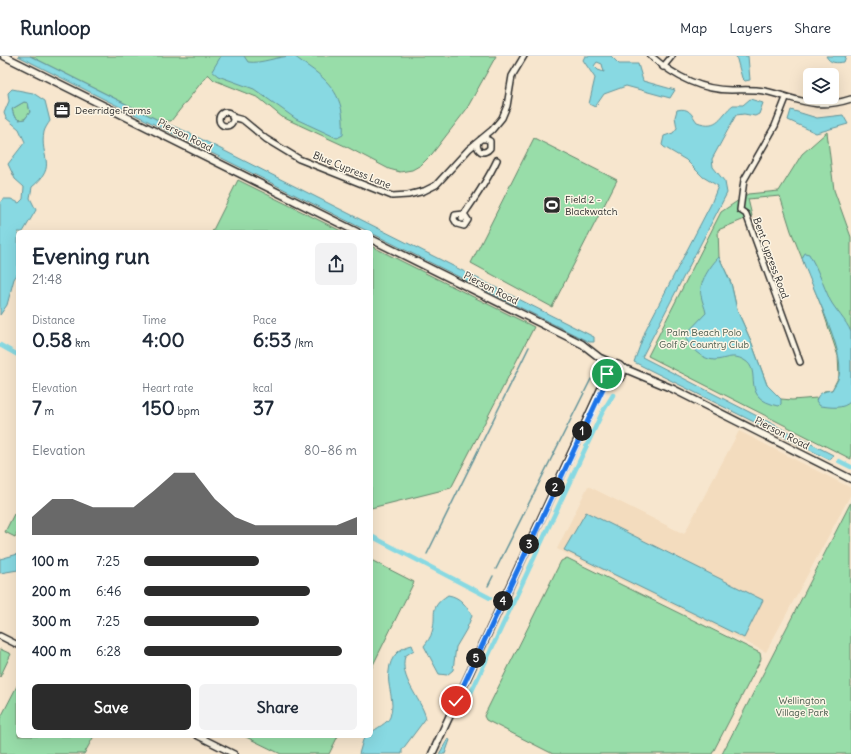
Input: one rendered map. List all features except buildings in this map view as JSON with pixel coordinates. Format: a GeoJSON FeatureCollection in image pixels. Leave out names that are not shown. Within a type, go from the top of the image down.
{"type":"FeatureCollection","features":[{"type":"Feature","properties":{"kind":"street","name":"Pierson Road"},"geometry":{"type":"LineString","coordinates":[[4,56],[353,230]]}},
{"type":"Feature","properties":{"kind":"street","name":"Blue Cypress Lane"},"geometry":{"type":"LineString","coordinates":[[232,117],[243,120],[266,139],[299,159],[392,196],[408,196],[436,185],[458,160],[492,130],[502,118],[507,106],[512,76],[524,56]]}},
{"type":"Feature","properties":{"kind":"street"},"geometry":{"type":"LineString","coordinates":[[651,56],[664,67],[684,79],[702,86],[724,90],[757,90],[786,98],[817,104],[831,104],[851,99]]}},
{"type":"Feature","properties":{"kind":"street"},"geometry":{"type":"LineString","coordinates":[[664,67],[672,56]]}},
{"type":"Feature","properties":{"kind":"street","name":"Bent Cypress Road"},"geometry":{"type":"LineString","coordinates":[[786,98],[775,126],[744,180],[740,210],[746,214],[800,362]]}},
{"type":"Feature","properties":{"kind":"street"},"geometry":{"type":"LineString","coordinates":[[463,216],[489,177],[497,160]]}},
{"type":"Feature","properties":{"kind":"street","name":"Pierson Road"},"geometry":{"type":"LineString","coordinates":[[373,240],[582,344],[600,358],[614,364]]}},
{"type":"Feature","properties":{"kind":"street","name":"Pierson Road"},"geometry":{"type":"LineString","coordinates":[[600,358],[607,373]]}},
{"type":"Feature","properties":{"kind":"street"},"geometry":{"type":"LineString","coordinates":[[432,754],[603,388],[607,373],[614,364],[620,365],[623,368],[623,376],[618,381],[613,381],[603,388]]}},
{"type":"Feature","properties":{"kind":"street","name":"Pierson Road"},"geometry":{"type":"LineString","coordinates":[[623,368],[638,375],[653,379],[851,478]]}},
{"type":"Feature","properties":{"kind":"street"},"geometry":{"type":"LineString","coordinates":[[607,373],[613,381]]}},
{"type":"Feature","properties":{"kind":"street","name":"Pierson Road"},"geometry":{"type":"LineString","coordinates":[[623,376],[638,375]]}},
{"type":"Feature","properties":{"kind":"street"},"geometry":{"type":"LineString","coordinates":[[0,636],[16,644]]}},
{"type":"Feature","properties":{"kind":"street"},"geometry":{"type":"LineString","coordinates":[[202,738],[234,754]]}},
{"type":"Feature","properties":{"kind":"shaded area"},"geometry":{"type":"Polygon","coordinates":[[[739,431],[851,488],[851,494],[766,652],[557,549],[588,486],[684,534],[739,431]]]}},
{"type":"Feature","properties":{"kind":"green space"},"geometry":{"type":"Polygon","coordinates":[[[30,56],[496,56],[466,110],[432,154],[421,165],[412,170],[400,172],[389,169],[347,147],[282,117],[259,98],[214,80],[208,74],[171,121],[160,121],[30,56]]]}},
{"type":"Feature","properties":{"kind":"green space"},"geometry":{"type":"Polygon","coordinates":[[[24,102],[28,103],[30,112],[25,119],[19,120],[14,116],[12,109],[24,102]]]}},
{"type":"Feature","properties":{"kind":"green space","name":"Palm Beach Polo Golf & Country Club"},"geometry":{"type":"Polygon","coordinates":[[[827,132],[834,190],[851,237],[851,459],[648,356],[721,212],[748,194],[779,191],[802,154],[827,132]],[[780,196],[748,199],[752,216],[718,230],[719,257],[731,283],[737,310],[751,341],[767,385],[781,399],[792,400],[817,398],[824,391],[832,390],[839,376],[838,356],[822,308],[791,231],[780,196]]]}},
{"type":"Feature","properties":{"kind":"green space","name":"Field 2 - Blackwatch"},"geometry":{"type":"Polygon","coordinates":[[[534,138],[617,180],[552,307],[471,263],[534,138]]]}},
{"type":"Feature","properties":{"kind":"green space"},"geometry":{"type":"Polygon","coordinates":[[[238,180],[339,230],[213,230],[238,180]]]}},
{"type":"Feature","properties":{"kind":"green space"},"geometry":{"type":"Polygon","coordinates":[[[373,247],[534,327],[451,488],[373,508],[373,247]]]}},
{"type":"Feature","properties":{"kind":"green space","name":"Wellington Village Park"},"geometry":{"type":"Polygon","coordinates":[[[851,502],[851,754],[722,754],[851,502]]]}},
{"type":"Feature","properties":{"kind":"green space"},"geometry":{"type":"Polygon","coordinates":[[[14,514],[16,515],[15,537],[5,532],[14,514]]]}},
{"type":"Feature","properties":{"kind":"green space"},"geometry":{"type":"Polygon","coordinates":[[[567,558],[760,653],[761,659],[712,754],[553,754],[486,720],[484,716],[561,561],[567,558]]]}},
{"type":"Feature","properties":{"kind":"green space"},"geometry":{"type":"Polygon","coordinates":[[[373,561],[414,582],[373,665],[373,561]]]}},
{"type":"Feature","properties":{"kind":"green space"},"geometry":{"type":"Polygon","coordinates":[[[0,649],[11,654],[0,677],[0,649]]]}},
{"type":"Feature","properties":{"kind":"green space"},"geometry":{"type":"Polygon","coordinates":[[[16,688],[16,738],[93,738],[84,754],[0,754],[0,719],[16,688]]]}},
{"type":"Feature","properties":{"kind":"green space"},"geometry":{"type":"Polygon","coordinates":[[[248,738],[337,738],[329,754],[281,754],[248,738]]]}},
{"type":"Feature","properties":{"kind":"water"},"geometry":{"type":"Polygon","coordinates":[[[18,56],[30,56],[160,121],[185,131],[594,337],[594,342],[589,342],[373,234],[373,230],[365,230],[18,56]]]}},
{"type":"Feature","properties":{"kind":"water"},"geometry":{"type":"Polygon","coordinates":[[[221,56],[244,56],[248,62],[264,61],[287,56],[297,58],[318,74],[332,88],[340,104],[343,135],[337,138],[296,119],[254,89],[218,76],[212,71],[221,56]]]}},
{"type":"Feature","properties":{"kind":"water"},"geometry":{"type":"Polygon","coordinates":[[[585,56],[611,56],[619,64],[638,64],[643,81],[675,90],[670,98],[626,86],[604,94],[595,107],[589,104],[595,78],[583,60],[585,56]],[[597,62],[594,66],[598,70],[604,72],[602,64],[597,62]]]}},
{"type":"Feature","properties":{"kind":"water"},"geometry":{"type":"Polygon","coordinates":[[[736,56],[748,56],[750,80],[745,81],[742,78],[736,56]]]}},
{"type":"Feature","properties":{"kind":"water"},"geometry":{"type":"Polygon","coordinates":[[[826,56],[846,56],[844,62],[836,63],[832,62],[826,56]]]}},
{"type":"Feature","properties":{"kind":"water"},"geometry":{"type":"Polygon","coordinates":[[[12,89],[33,93],[45,101],[50,121],[44,131],[43,141],[46,161],[45,173],[32,187],[30,198],[36,210],[24,230],[16,230],[16,276],[7,305],[0,315],[0,203],[3,199],[11,199],[19,203],[23,199],[24,187],[15,179],[8,164],[25,142],[19,129],[6,118],[4,113],[9,101],[8,93],[12,89]],[[24,102],[12,109],[14,116],[19,120],[25,119],[30,112],[28,103],[24,102]]]}},
{"type":"Feature","properties":{"kind":"water"},"geometry":{"type":"Polygon","coordinates":[[[750,99],[763,103],[759,114],[755,116],[744,114],[736,115],[712,159],[713,167],[725,182],[727,193],[642,357],[833,455],[830,460],[634,362],[646,329],[711,204],[718,186],[703,177],[686,160],[664,147],[662,145],[664,136],[673,133],[677,128],[675,117],[677,110],[687,110],[697,122],[710,124],[715,123],[733,105],[743,105],[750,99]]]}},
{"type":"Feature","properties":{"kind":"water"},"geometry":{"type":"Polygon","coordinates":[[[791,110],[817,118],[843,115],[848,124],[816,133],[788,120],[791,110]]]}},
{"type":"Feature","properties":{"kind":"water"},"geometry":{"type":"Polygon","coordinates":[[[805,253],[809,254],[830,300],[851,332],[851,401],[840,407],[820,406],[816,401],[818,396],[822,393],[832,390],[839,376],[840,365],[826,318],[802,258],[805,253]]]}},
{"type":"Feature","properties":{"kind":"water"},"geometry":{"type":"Polygon","coordinates":[[[719,257],[731,283],[737,310],[751,341],[767,385],[781,399],[781,404],[779,406],[767,402],[759,397],[755,391],[750,365],[744,360],[736,357],[714,360],[704,357],[692,348],[685,335],[706,313],[701,295],[701,285],[709,269],[719,257]]]}},
{"type":"Feature","properties":{"kind":"water"},"geometry":{"type":"Polygon","coordinates":[[[586,512],[763,600],[744,638],[564,550],[586,512]]]}},
{"type":"Feature","properties":{"kind":"water"},"geometry":{"type":"Polygon","coordinates":[[[16,555],[16,570],[0,573],[0,559],[16,555]]]}},
{"type":"Feature","properties":{"kind":"water"},"geometry":{"type":"Polygon","coordinates":[[[448,595],[462,602],[472,616],[456,647],[453,670],[447,675],[439,674],[424,646],[429,639],[434,626],[435,608],[437,604],[448,595]]]}},
{"type":"Feature","properties":{"kind":"water"},"geometry":{"type":"Polygon","coordinates":[[[412,645],[414,650],[405,656],[404,664],[407,680],[426,718],[402,750],[402,754],[359,754],[363,740],[365,738],[373,738],[373,732],[390,717],[392,711],[392,699],[388,677],[391,661],[399,651],[412,645]]]}},
{"type":"Feature","properties":{"kind":"water"},"geometry":{"type":"Polygon","coordinates":[[[448,739],[450,740],[445,754],[439,754],[448,739]]]}},
{"type":"Feature","properties":{"kind":"waterway"},"geometry":{"type":"LineString","coordinates":[[0,345],[16,354]]}},
{"type":"Feature","properties":{"kind":"waterway"},"geometry":{"type":"LineString","coordinates":[[427,554],[529,347]]}},
{"type":"Feature","properties":{"kind":"waterway"},"geometry":{"type":"LineString","coordinates":[[496,569],[591,379]]}},
{"type":"Feature","properties":{"kind":"waterway"},"geometry":{"type":"LineString","coordinates":[[461,714],[602,413],[613,395]]}},
{"type":"Feature","properties":{"kind":"waterway"},"geometry":{"type":"LineString","coordinates":[[839,461],[851,467]]}},
{"type":"Feature","properties":{"kind":"waterway"},"geometry":{"type":"LineString","coordinates":[[373,537],[490,598]]}},
{"type":"Feature","properties":{"kind":"waterway"},"geometry":{"type":"LineString","coordinates":[[488,586],[493,576]]}},
{"type":"Feature","properties":{"kind":"place","name":"Deerridge Farms"},"geometry":{"type":"Point","coordinates":[62,110]}},
{"type":"Feature","properties":{"kind":"place","name":"Field 2 - Blackwatch"},"geometry":{"type":"Point","coordinates":[552,205]}},
{"type":"Feature","properties":{"kind":"route"},"geometry":{"type":"LineString","coordinates":[[456,701],[606,382],[607,374]]}}]}
